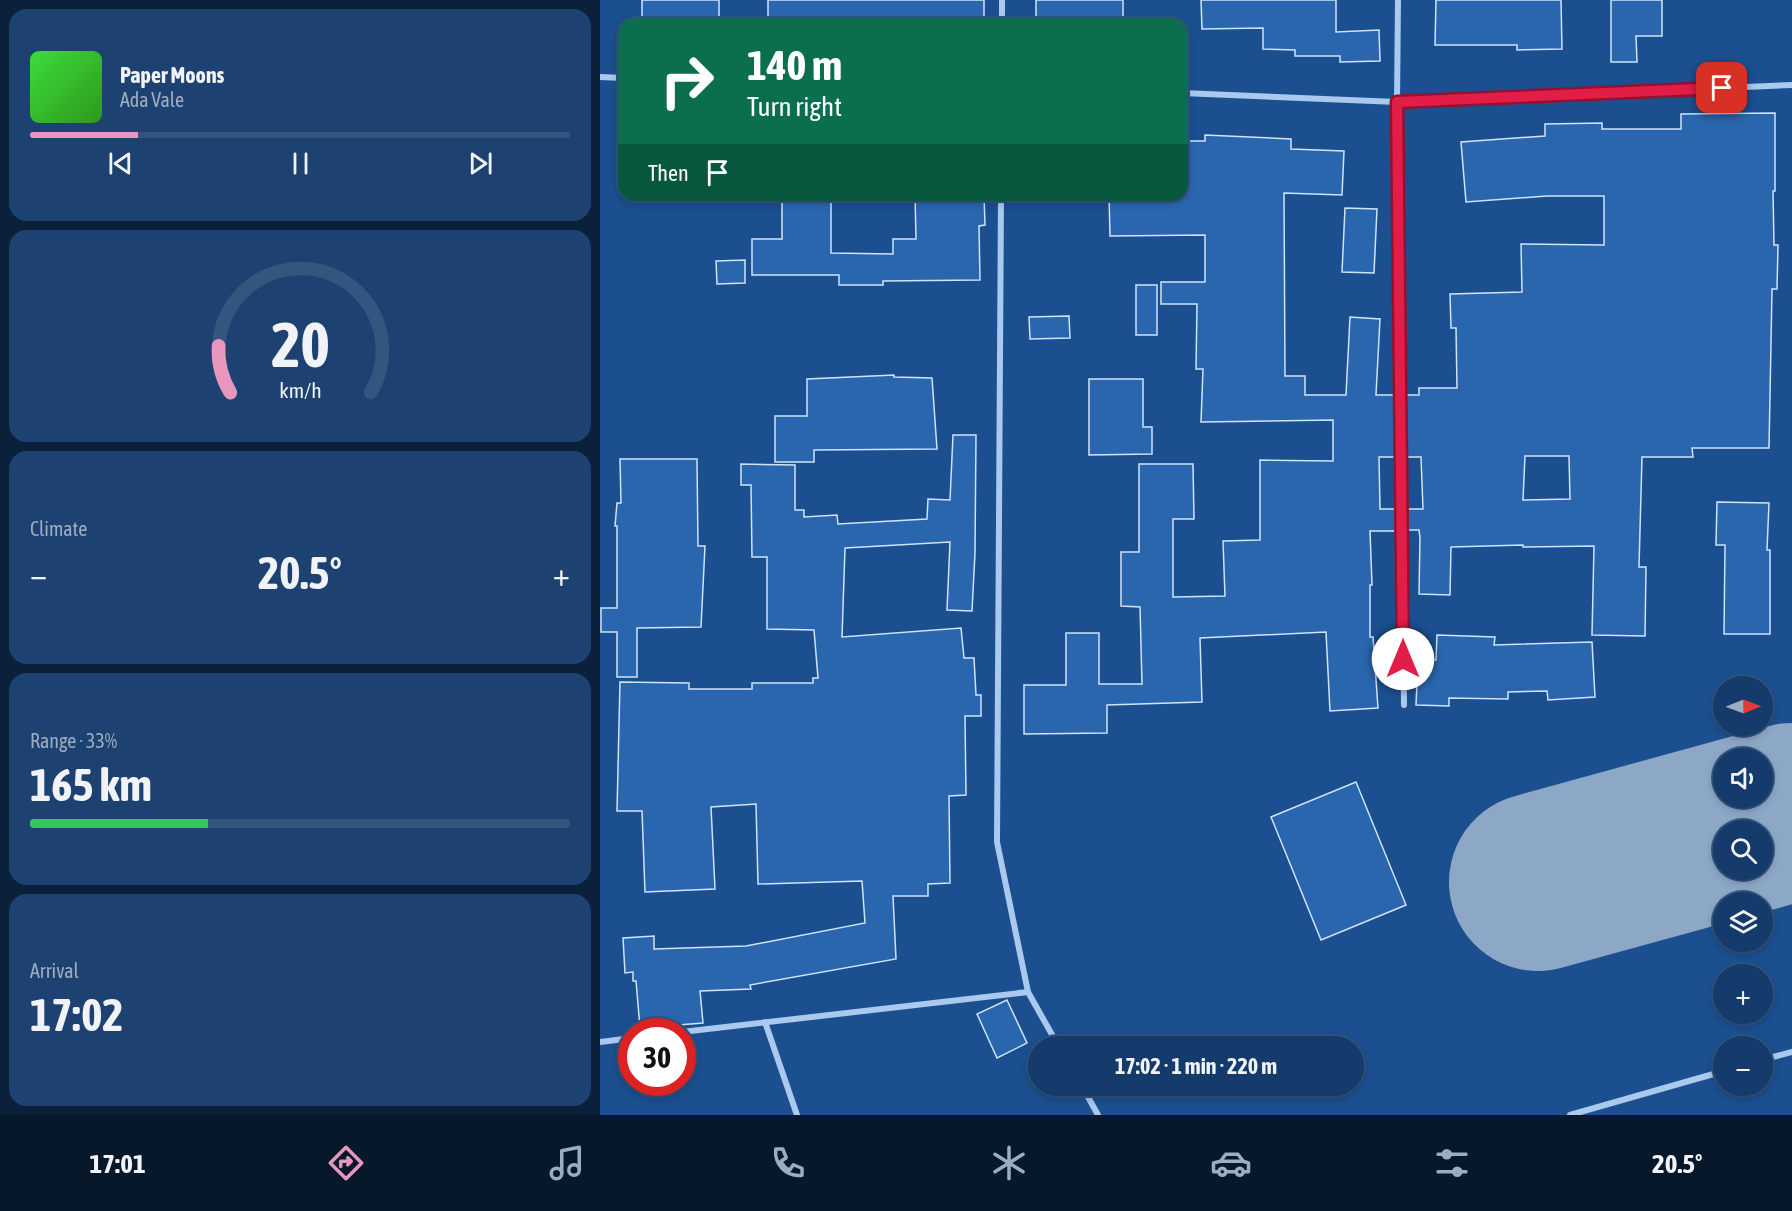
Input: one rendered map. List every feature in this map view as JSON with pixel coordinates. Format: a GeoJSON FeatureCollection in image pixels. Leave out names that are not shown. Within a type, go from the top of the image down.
{"type":"FeatureCollection","features":[{"type":"Feature","properties":{"kind":"street"},"geometry":{"type":"LineString","coordinates":[[1002,0],[1002,18]]}},
{"type":"Feature","properties":{"kind":"street"},"geometry":{"type":"LineString","coordinates":[[1398,0],[1397,102],[1404,705]]}},
{"type":"Feature","properties":{"kind":"street"},"geometry":{"type":"LineString","coordinates":[[600,77],[618,78]]}},
{"type":"Feature","properties":{"kind":"street"},"geometry":{"type":"LineString","coordinates":[[1188,93],[1397,102],[1792,85]]}},
{"type":"Feature","properties":{"kind":"street"},"geometry":{"type":"LineString","coordinates":[[1001,201],[997,842],[1028,992],[1053,1036]]}},
{"type":"Feature","properties":{"kind":"street"},"geometry":{"type":"LineString","coordinates":[[696,1030],[1028,992]]}},
{"type":"Feature","properties":{"kind":"street"},"geometry":{"type":"LineString","coordinates":[[765,1022],[797,1115]]}},
{"type":"Feature","properties":{"kind":"street"},"geometry":{"type":"LineString","coordinates":[[600,1042],[618,1040]]}},
{"type":"Feature","properties":{"kind":"street"},"geometry":{"type":"LineString","coordinates":[[1773,1057],[1792,1052]]}},
{"type":"Feature","properties":{"kind":"street"},"geometry":{"type":"LineString","coordinates":[[1570,1115],[1713,1074]]}},
{"type":"Feature","properties":{"kind":"street"},"geometry":{"type":"LineString","coordinates":[[1088,1096],[1098,1115]]}},
{"type":"Feature","properties":{"kind":"building"},"geometry":{"type":"Polygon","coordinates":[[[642,0],[719,0],[719,18],[642,18],[642,0]]]}},
{"type":"Feature","properties":{"kind":"building"},"geometry":{"type":"Polygon","coordinates":[[[768,0],[984,0],[984,18],[768,18],[768,0]]]}},
{"type":"Feature","properties":{"kind":"building"},"geometry":{"type":"Polygon","coordinates":[[[1036,0],[1123,0],[1123,18],[1036,18],[1036,0]]]}},
{"type":"Feature","properties":{"kind":"building"},"geometry":{"type":"Polygon","coordinates":[[[1201,0],[1336,0],[1336,32],[1379,30],[1380,61],[1340,62],[1340,56],[1295,56],[1295,50],[1263,49],[1263,28],[1202,29],[1201,0]]]}},
{"type":"Feature","properties":{"kind":"building"},"geometry":{"type":"Polygon","coordinates":[[[1436,0],[1561,0],[1562,49],[1517,50],[1517,45],[1435,45],[1436,0]]]}},
{"type":"Feature","properties":{"kind":"building"},"geometry":{"type":"Polygon","coordinates":[[[1611,0],[1662,0],[1662,36],[1636,36],[1637,62],[1611,62],[1611,0]]]}},
{"type":"Feature","properties":{"kind":"building"},"geometry":{"type":"Polygon","coordinates":[[[1775,113],[1774,245],[1778,245],[1777,289],[1772,289],[1769,448],[1692,448],[1693,457],[1642,457],[1639,567],[1646,567],[1645,636],[1592,635],[1594,546],[1451,547],[1450,595],[1419,594],[1419,530],[1407,530],[1407,509],[1423,509],[1421,457],[1406,457],[1406,395],[1419,395],[1419,388],[1457,388],[1456,328],[1451,328],[1450,294],[1522,292],[1521,244],[1604,245],[1604,196],[1547,196],[1466,202],[1461,142],[1545,136],[1545,124],[1602,123],[1602,129],[1681,129],[1681,114],[1775,113]],[[1525,456],[1523,500],[1570,499],[1569,456],[1525,456]]]}},
{"type":"Feature","properties":{"kind":"building"},"geometry":{"type":"Polygon","coordinates":[[[1205,135],[1291,139],[1291,149],[1344,151],[1342,195],[1284,193],[1285,376],[1305,376],[1305,395],[1346,395],[1350,317],[1380,319],[1376,395],[1395,395],[1396,457],[1379,457],[1380,509],[1396,509],[1397,531],[1370,531],[1372,585],[1370,585],[1370,637],[1373,637],[1378,708],[1330,711],[1326,632],[1200,638],[1202,702],[1107,705],[1107,733],[1024,734],[1024,685],[1066,685],[1066,633],[1099,633],[1099,684],[1142,684],[1140,607],[1121,606],[1121,552],[1139,552],[1139,464],[1193,464],[1194,519],[1173,519],[1173,597],[1225,596],[1223,541],[1260,540],[1260,460],[1333,461],[1333,420],[1201,422],[1203,369],[1196,369],[1197,304],[1161,304],[1161,282],[1205,282],[1205,235],[1110,236],[1109,201],[1188,201],[1188,141],[1205,141],[1205,135]]]}},
{"type":"Feature","properties":{"kind":"building"},"geometry":{"type":"Polygon","coordinates":[[[782,201],[831,201],[831,253],[893,254],[893,239],[916,239],[915,201],[984,201],[985,225],[979,226],[980,280],[883,281],[883,285],[839,285],[839,275],[752,275],[752,239],[782,239],[782,201]]]}},
{"type":"Feature","properties":{"kind":"building"},"geometry":{"type":"Polygon","coordinates":[[[1345,208],[1377,209],[1374,273],[1342,272],[1345,208]]]}},
{"type":"Feature","properties":{"kind":"building"},"geometry":{"type":"Polygon","coordinates":[[[745,260],[745,283],[717,284],[716,261],[745,260]]]}},
{"type":"Feature","properties":{"kind":"building"},"geometry":{"type":"Polygon","coordinates":[[[1136,285],[1157,285],[1157,335],[1136,335],[1136,285]]]}},
{"type":"Feature","properties":{"kind":"building"},"geometry":{"type":"Polygon","coordinates":[[[1069,316],[1070,338],[1030,339],[1029,317],[1069,316]]]}},
{"type":"Feature","properties":{"kind":"building"},"geometry":{"type":"Polygon","coordinates":[[[894,375],[894,377],[932,378],[937,449],[814,450],[814,462],[775,462],[775,416],[807,416],[807,379],[894,375]]]}},
{"type":"Feature","properties":{"kind":"building"},"geometry":{"type":"Polygon","coordinates":[[[1089,379],[1143,379],[1143,427],[1152,427],[1152,454],[1089,455],[1089,379]]]}},
{"type":"Feature","properties":{"kind":"building"},"geometry":{"type":"Polygon","coordinates":[[[953,435],[976,435],[972,611],[947,610],[950,542],[845,548],[842,637],[961,628],[964,658],[974,658],[976,695],[981,695],[981,716],[965,716],[966,795],[949,796],[950,883],[928,884],[928,896],[893,896],[896,959],[750,985],[751,989],[700,991],[703,1023],[696,1024],[696,1018],[639,1018],[636,981],[633,981],[633,972],[625,973],[623,938],[654,936],[654,949],[746,946],[865,923],[862,881],[758,884],[756,804],[711,807],[715,889],[645,892],[642,811],[617,811],[620,682],[689,683],[689,689],[752,689],[752,683],[813,683],[813,678],[818,678],[814,630],[767,629],[767,557],[752,557],[751,485],[741,485],[741,464],[795,465],[795,510],[804,510],[804,517],[837,515],[838,524],[927,519],[928,499],[950,500],[953,435]]]}},
{"type":"Feature","properties":{"kind":"building"},"geometry":{"type":"Polygon","coordinates":[[[620,459],[697,459],[698,546],[705,546],[701,627],[637,628],[637,677],[617,677],[617,632],[601,632],[601,608],[617,608],[617,526],[615,526],[617,503],[621,503],[620,459]]]}},
{"type":"Feature","properties":{"kind":"building"},"geometry":{"type":"Polygon","coordinates":[[[1717,502],[1769,503],[1767,550],[1770,550],[1770,634],[1724,634],[1725,545],[1716,545],[1717,502]]]}},
{"type":"Feature","properties":{"kind":"building"},"geometry":{"type":"Polygon","coordinates":[[[1437,635],[1495,637],[1494,645],[1592,642],[1595,697],[1548,700],[1547,691],[1508,692],[1508,699],[1449,698],[1449,706],[1416,705],[1418,660],[1436,660],[1437,635]]]}},
{"type":"Feature","properties":{"kind":"building"},"geometry":{"type":"Polygon","coordinates":[[[1356,782],[1406,905],[1321,940],[1271,817],[1356,782]]]}},
{"type":"Feature","properties":{"kind":"building"},"geometry":{"type":"Polygon","coordinates":[[[1007,1000],[1027,1043],[997,1058],[977,1014],[1007,1000]]]}},
{"type":"Feature","properties":{"kind":"runway"},"geometry":{"type":"LineString","coordinates":[[1538,882],[1792,812]]}},
{"type":"Feature","properties":{"kind":"route"},"geometry":{"type":"LineString","coordinates":[[1403,659],[1397,102],[1722,88]]}}]}
